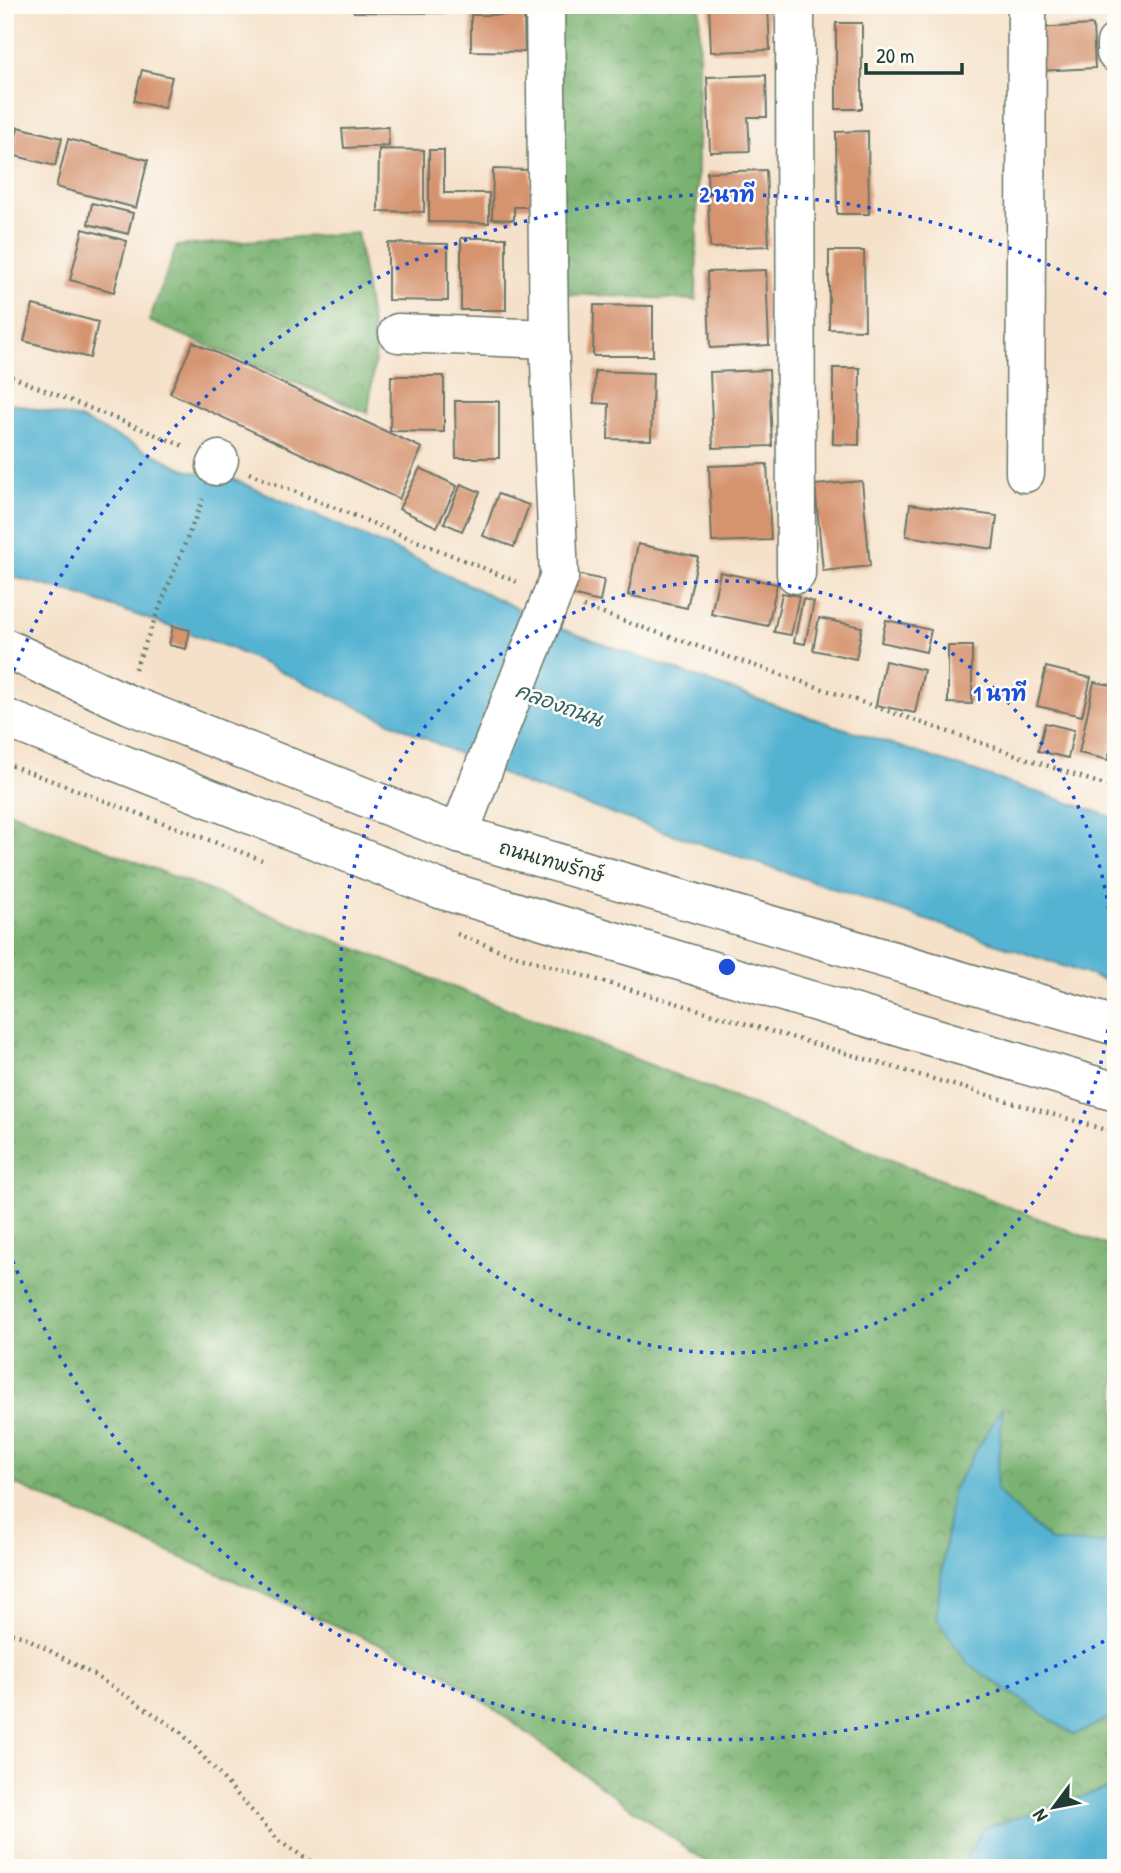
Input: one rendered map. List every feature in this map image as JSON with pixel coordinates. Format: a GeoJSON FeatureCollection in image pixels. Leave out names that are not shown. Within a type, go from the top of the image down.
{"type":"FeatureCollection","features":[{"type":"Feature","properties":{"kind":"main road"},"geometry":{"type":"LineString","coordinates":[[459,834],[559,578],[549,339],[545,5]]}},
{"type":"Feature","properties":{"kind":"main road"},"geometry":{"type":"LineString","coordinates":[[795,5],[796,574]]}},
{"type":"Feature","properties":{"kind":"main road"},"geometry":{"type":"LineString","coordinates":[[1025,473],[1027,5]]}},
{"type":"Feature","properties":{"kind":"main road"},"geometry":{"type":"LineString","coordinates":[[1116,43],[1116,53]]}},
{"type":"Feature","properties":{"kind":"main road"},"geometry":{"type":"LineString","coordinates":[[398,333],[549,339]]}},
{"type":"Feature","properties":{"kind":"main road","name":"ถนนเทพรักษ์"},"geometry":{"type":"LineString","coordinates":[[5,648],[130,705],[459,834],[1116,1026]]}},
{"type":"Feature","properties":{"kind":"main road"},"geometry":{"type":"LineString","coordinates":[[5,718],[440,889],[1116,1092]]}},
{"type":"Feature","properties":{"kind":"path"},"geometry":{"type":"LineString","coordinates":[[131,678],[218,463]]}},
{"type":"Feature","properties":{"kind":"path"},"geometry":{"type":"LineString","coordinates":[[5,1632],[25,1637],[94,1675],[181,1732],[279,1841],[321,1868]]}},
{"type":"Feature","properties":{"kind":"green space"},"geometry":{"type":"Polygon","coordinates":[[[558,5],[700,5],[696,300],[564,294],[558,5]]]}},
{"type":"Feature","properties":{"kind":"green space"},"geometry":{"type":"Polygon","coordinates":[[[357,233],[376,351],[368,413],[149,321],[177,246],[357,233]]]}},
{"type":"Feature","properties":{"kind":"green space"},"geometry":{"type":"Polygon","coordinates":[[[5,810],[1116,1249],[1116,1868],[714,1868],[444,1673],[5,1480],[5,810]]]}},
{"type":"Feature","properties":{"kind":"water","name":"คลองถนน"},"geometry":{"type":"Polygon","coordinates":[[[5,402],[80,419],[189,471],[233,479],[418,560],[553,626],[794,712],[1116,818],[1116,984],[524,784],[228,647],[71,592],[5,575],[5,402]]]}},
{"type":"Feature","properties":{"kind":"water"},"geometry":{"type":"Polygon","coordinates":[[[1003,1406],[996,1490],[1051,1542],[1116,1543],[1116,1715],[1074,1735],[968,1664],[936,1617],[952,1491],[1003,1406]]]}},
{"type":"Feature","properties":{"kind":"water"},"geometry":{"type":"Polygon","coordinates":[[[1116,1786],[1116,1868],[953,1868],[964,1863],[984,1828],[1116,1786]]]}},
{"type":"Feature","properties":{"kind":"building"},"geometry":{"type":"Polygon","coordinates":[[[354,5],[448,5],[448,13],[354,12],[354,5]]]}},
{"type":"Feature","properties":{"kind":"building"},"geometry":{"type":"Polygon","coordinates":[[[709,5],[768,5],[770,50],[711,52],[709,5]]]}},
{"type":"Feature","properties":{"kind":"building"},"geometry":{"type":"Polygon","coordinates":[[[471,15],[524,15],[525,52],[471,51],[471,15]]]}},
{"type":"Feature","properties":{"kind":"building"},"geometry":{"type":"Polygon","coordinates":[[[836,23],[862,23],[862,109],[836,109],[836,23]]]}},
{"type":"Feature","properties":{"kind":"building"},"geometry":{"type":"Polygon","coordinates":[[[1093,25],[1095,68],[1039,71],[1037,28],[1093,25]]]}},
{"type":"Feature","properties":{"kind":"building"},"geometry":{"type":"Polygon","coordinates":[[[142,70],[172,77],[164,108],[134,101],[142,70]]]}},
{"type":"Feature","properties":{"kind":"building"},"geometry":{"type":"Polygon","coordinates":[[[766,75],[767,117],[748,117],[750,151],[710,152],[707,77],[766,75]]]}},
{"type":"Feature","properties":{"kind":"building"},"geometry":{"type":"Polygon","coordinates":[[[18,127],[62,138],[55,166],[12,155],[18,127]]]}},
{"type":"Feature","properties":{"kind":"building"},"geometry":{"type":"Polygon","coordinates":[[[388,127],[389,146],[344,148],[342,129],[388,127]]]}},
{"type":"Feature","properties":{"kind":"building"},"geometry":{"type":"Polygon","coordinates":[[[868,131],[869,214],[837,214],[836,132],[868,131]]]}},
{"type":"Feature","properties":{"kind":"building"},"geometry":{"type":"Polygon","coordinates":[[[68,139],[148,160],[136,208],[56,187],[68,139]]]}},
{"type":"Feature","properties":{"kind":"building"},"geometry":{"type":"Polygon","coordinates":[[[379,149],[424,150],[424,212],[378,211],[379,149]]]}},
{"type":"Feature","properties":{"kind":"building"},"geometry":{"type":"Polygon","coordinates":[[[429,150],[444,150],[444,193],[489,193],[489,223],[429,222],[429,150]]]}},
{"type":"Feature","properties":{"kind":"building"},"geometry":{"type":"Polygon","coordinates":[[[493,169],[531,170],[531,207],[514,207],[514,220],[492,219],[493,169]]]}},
{"type":"Feature","properties":{"kind":"building"},"geometry":{"type":"Polygon","coordinates":[[[766,170],[769,246],[710,248],[707,172],[766,170]]]}},
{"type":"Feature","properties":{"kind":"building"},"geometry":{"type":"Polygon","coordinates":[[[92,203],[133,213],[128,234],[88,224],[92,203]]]}},
{"type":"Feature","properties":{"kind":"building"},"geometry":{"type":"Polygon","coordinates":[[[83,229],[127,241],[114,292],[70,280],[83,229]]]}},
{"type":"Feature","properties":{"kind":"building"},"geometry":{"type":"Polygon","coordinates":[[[461,238],[506,238],[506,310],[461,310],[461,238]]]}},
{"type":"Feature","properties":{"kind":"building"},"geometry":{"type":"Polygon","coordinates":[[[388,243],[448,244],[448,301],[388,300],[388,243]]]}},
{"type":"Feature","properties":{"kind":"building"},"geometry":{"type":"Polygon","coordinates":[[[829,251],[864,251],[865,330],[829,329],[829,251]]]}},
{"type":"Feature","properties":{"kind":"building"},"geometry":{"type":"Polygon","coordinates":[[[766,270],[769,345],[710,348],[707,272],[766,270]]]}},
{"type":"Feature","properties":{"kind":"building"},"geometry":{"type":"Polygon","coordinates":[[[33,305],[98,322],[90,358],[24,341],[33,305]]]}},
{"type":"Feature","properties":{"kind":"building"},"geometry":{"type":"Polygon","coordinates":[[[594,305],[653,306],[653,356],[593,356],[594,305]]]}},
{"type":"Feature","properties":{"kind":"building"},"geometry":{"type":"Polygon","coordinates":[[[193,342],[422,448],[399,499],[170,393],[193,342]]]}},
{"type":"Feature","properties":{"kind":"building"},"geometry":{"type":"Polygon","coordinates":[[[833,368],[860,368],[859,445],[833,444],[833,368]]]}},
{"type":"Feature","properties":{"kind":"building"},"geometry":{"type":"Polygon","coordinates":[[[769,370],[772,446],[713,448],[710,372],[769,370]]]}},
{"type":"Feature","properties":{"kind":"building"},"geometry":{"type":"Polygon","coordinates":[[[595,371],[653,373],[651,440],[608,439],[609,404],[594,403],[595,371]]]}},
{"type":"Feature","properties":{"kind":"building"},"geometry":{"type":"Polygon","coordinates":[[[391,376],[444,376],[444,432],[390,431],[391,376]]]}},
{"type":"Feature","properties":{"kind":"building"},"geometry":{"type":"Polygon","coordinates":[[[455,401],[499,401],[499,458],[456,458],[455,401]]]}},
{"type":"Feature","properties":{"kind":"building"},"geometry":{"type":"Polygon","coordinates":[[[767,464],[771,540],[712,542],[709,466],[767,464]]]}},
{"type":"Feature","properties":{"kind":"building"},"geometry":{"type":"Polygon","coordinates":[[[420,468],[457,486],[437,527],[399,509],[420,468]]]}},
{"type":"Feature","properties":{"kind":"building"},"geometry":{"type":"Polygon","coordinates":[[[862,481],[870,566],[823,571],[815,485],[862,481]]]}},
{"type":"Feature","properties":{"kind":"building"},"geometry":{"type":"Polygon","coordinates":[[[461,484],[480,492],[462,531],[444,523],[461,484]]]}},
{"type":"Feature","properties":{"kind":"building"},"geometry":{"type":"Polygon","coordinates":[[[498,494],[529,505],[514,547],[483,536],[498,494]]]}},
{"type":"Feature","properties":{"kind":"building"},"geometry":{"type":"Polygon","coordinates":[[[910,504],[997,516],[993,549],[906,536],[910,504]]]}},
{"type":"Feature","properties":{"kind":"building"},"geometry":{"type":"Polygon","coordinates":[[[638,544],[698,557],[687,608],[628,595],[638,544]]]}},
{"type":"Feature","properties":{"kind":"building"},"geometry":{"type":"Polygon","coordinates":[[[720,572],[777,584],[768,626],[711,614],[720,572]]]}},
{"type":"Feature","properties":{"kind":"building"},"geometry":{"type":"Polygon","coordinates":[[[571,573],[604,580],[600,602],[567,594],[571,573]]]}},
{"type":"Feature","properties":{"kind":"building"},"geometry":{"type":"Polygon","coordinates":[[[782,593],[799,596],[791,635],[774,632],[782,593]]]}},
{"type":"Feature","properties":{"kind":"building"},"geometry":{"type":"Polygon","coordinates":[[[803,599],[814,602],[805,644],[794,642],[803,599]]]}},
{"type":"Feature","properties":{"kind":"building"},"geometry":{"type":"Polygon","coordinates":[[[819,618],[862,627],[856,659],[813,650],[819,618]]]}},
{"type":"Feature","properties":{"kind":"building"},"geometry":{"type":"Polygon","coordinates":[[[886,620],[931,630],[926,652],[881,642],[886,620]]]}},
{"type":"Feature","properties":{"kind":"building"},"geometry":{"type":"Polygon","coordinates":[[[173,626],[190,630],[186,649],[169,645],[173,626]]]}},
{"type":"Feature","properties":{"kind":"building"},"geometry":{"type":"Polygon","coordinates":[[[948,646],[972,646],[972,704],[948,703],[948,646]]]}},
{"type":"Feature","properties":{"kind":"building"},"geometry":{"type":"Polygon","coordinates":[[[885,661],[924,670],[915,713],[876,705],[885,661]]]}},
{"type":"Feature","properties":{"kind":"building"},"geometry":{"type":"Polygon","coordinates":[[[1046,667],[1091,678],[1082,716],[1037,706],[1046,667]]]}},
{"type":"Feature","properties":{"kind":"building"},"geometry":{"type":"Polygon","coordinates":[[[1094,682],[1116,686],[1116,725],[1108,760],[1079,753],[1094,682]]]}},
{"type":"Feature","properties":{"kind":"building"},"geometry":{"type":"Polygon","coordinates":[[[1045,723],[1074,730],[1068,758],[1038,751],[1045,723]]]}}]}
